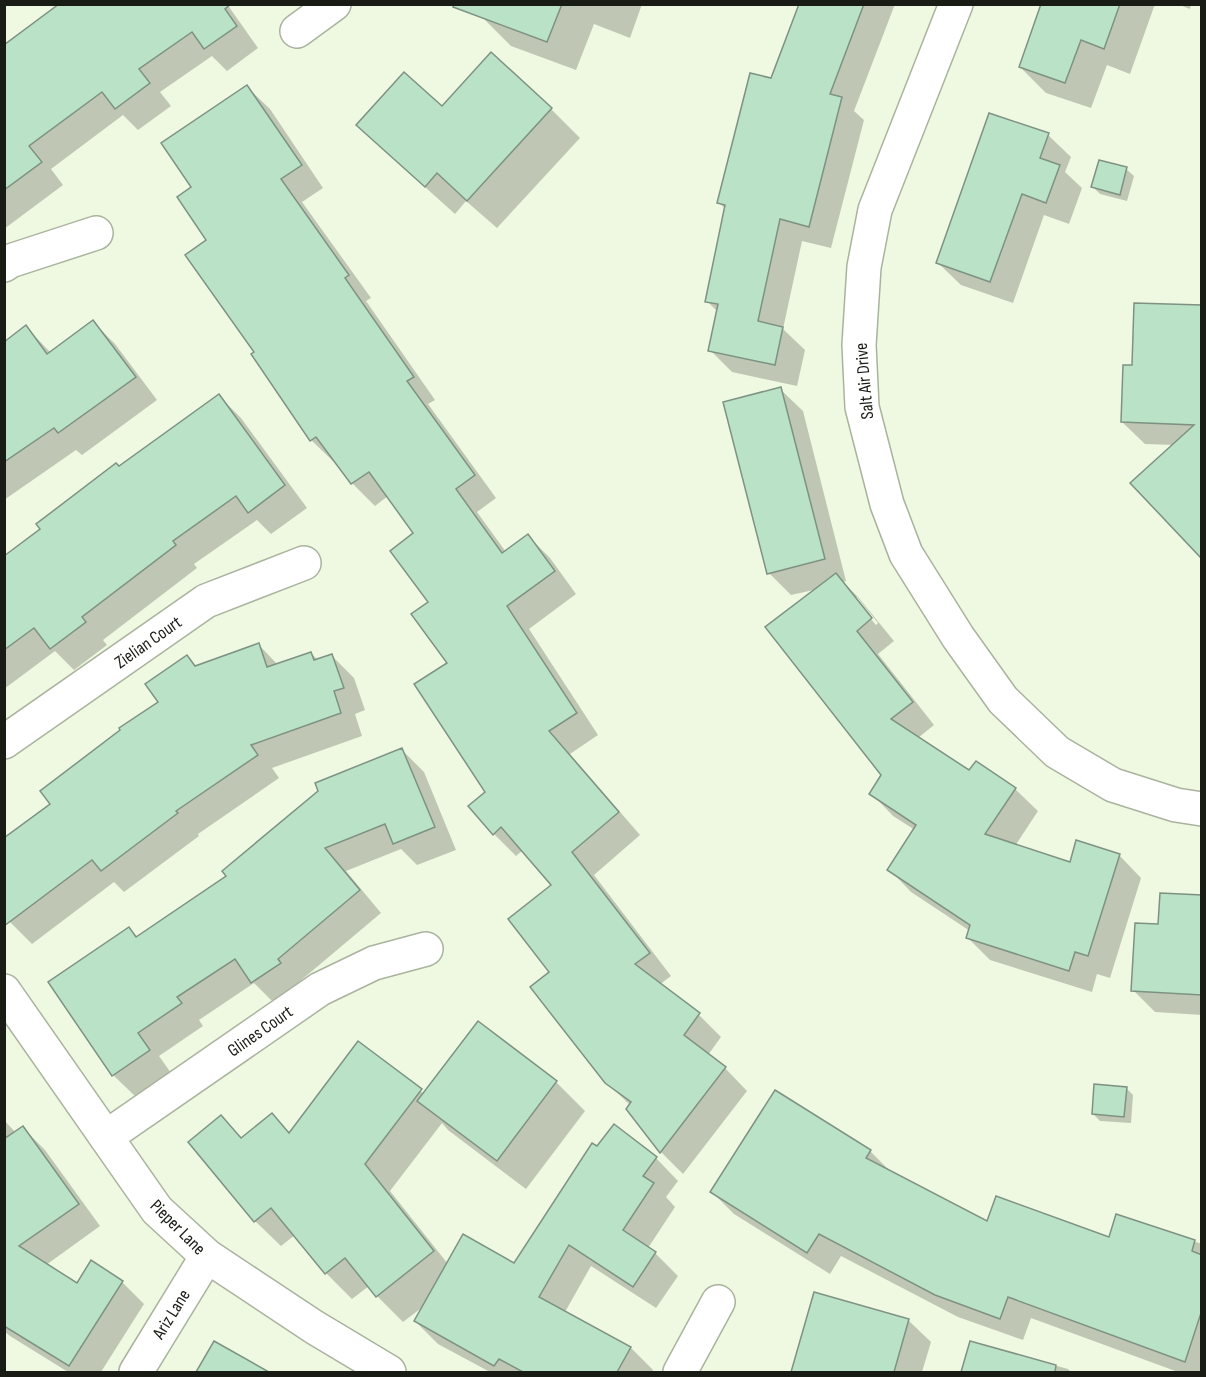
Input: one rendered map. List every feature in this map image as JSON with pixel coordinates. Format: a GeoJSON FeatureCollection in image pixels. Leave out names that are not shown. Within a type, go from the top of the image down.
{"type":"FeatureCollection","features":[{"type":"Feature","properties":{"kind":"street"},"geometry":{"type":"LineString","coordinates":[[297,31],[334,4]]}},
{"type":"Feature","properties":{"kind":"street","name":"Salt Air Drive"},"geometry":{"type":"LineString","coordinates":[[956,4],[875,210],[864,267],[859,345],[862,407],[887,504],[906,554],[958,637],[1003,700],[1057,752],[1113,785],[1176,805],[1202,809]]}},
{"type":"Feature","properties":{"kind":"street"},"geometry":{"type":"LineString","coordinates":[[4,265],[10,261],[96,234]]}},
{"type":"Feature","properties":{"kind":"street","name":"Zielian Court"},"geometry":{"type":"LineString","coordinates":[[4,742],[206,601],[304,563]]}},
{"type":"Feature","properties":{"kind":"street","name":"Glines Court"},"geometry":{"type":"LineString","coordinates":[[106,1137],[320,989],[374,963],[426,949]]}},
{"type":"Feature","properties":{"kind":"street","name":"Pieper Lane"},"geometry":{"type":"LineString","coordinates":[[4,991],[157,1210],[207,1256],[314,1327],[389,1372]]}},
{"type":"Feature","properties":{"kind":"street","name":"Ariz Lane"},"geometry":{"type":"LineString","coordinates":[[136,1372],[207,1256]]}},
{"type":"Feature","properties":{"kind":"street"},"geometry":{"type":"LineString","coordinates":[[680,1372],[718,1302]]}},
{"type":"Feature","properties":{"kind":"building"},"geometry":{"type":"Polygon","coordinates":[[[59,4],[231,4],[225,9],[237,26],[204,49],[192,32],[139,69],[150,83],[115,109],[102,92],[29,146],[42,162],[4,190],[4,45],[59,4]]]}},
{"type":"Feature","properties":{"kind":"building"},"geometry":{"type":"Polygon","coordinates":[[[454,4],[562,4],[547,42],[453,7],[454,4]]]}},
{"type":"Feature","properties":{"kind":"building"},"geometry":{"type":"Polygon","coordinates":[[[799,4],[864,4],[830,94],[842,97],[809,227],[780,219],[758,321],[783,327],[775,365],[708,351],[718,304],[705,302],[725,205],[717,203],[750,73],[771,78],[799,4]]]}},
{"type":"Feature","properties":{"kind":"building"},"geometry":{"type":"Polygon","coordinates":[[[1041,4],[1120,4],[1104,49],[1081,40],[1065,83],[1019,67],[1041,4]]]}},
{"type":"Feature","properties":{"kind":"building"},"geometry":{"type":"Polygon","coordinates":[[[491,52],[552,108],[467,201],[437,173],[425,187],[356,125],[404,72],[442,106],[491,52]]]}},
{"type":"Feature","properties":{"kind":"building"},"geometry":{"type":"Polygon","coordinates":[[[247,85],[302,165],[281,179],[349,275],[345,278],[414,377],[407,381],[475,475],[456,489],[502,553],[528,534],[555,571],[507,606],[577,713],[549,731],[619,812],[572,852],[650,953],[635,964],[700,1013],[684,1035],[726,1067],[660,1153],[626,1109],[631,1102],[605,1083],[530,987],[549,972],[508,919],[551,885],[501,827],[493,835],[468,806],[485,792],[414,684],[447,663],[411,614],[428,602],[390,551],[413,533],[369,472],[351,484],[316,437],[310,441],[251,354],[254,352],[185,255],[206,240],[177,197],[191,187],[161,143],[247,85]]]}},
{"type":"Feature","properties":{"kind":"building"},"geometry":{"type":"Polygon","coordinates":[[[989,113],[1049,133],[1040,158],[1060,165],[1046,203],[1022,194],[990,282],[936,263],[989,113]]]}},
{"type":"Feature","properties":{"kind":"building"},"geometry":{"type":"Polygon","coordinates":[[[1099,160],[1127,167],[1120,195],[1091,187],[1099,160]]]}},
{"type":"Feature","properties":{"kind":"building"},"geometry":{"type":"Polygon","coordinates":[[[1134,303],[1202,305],[1202,559],[1130,483],[1194,425],[1121,422],[1123,365],[1132,365],[1134,303]]]}},
{"type":"Feature","properties":{"kind":"building"},"geometry":{"type":"Polygon","coordinates":[[[93,320],[136,377],[58,433],[54,428],[4,462],[4,342],[26,325],[47,354],[93,320]]]}},
{"type":"Feature","properties":{"kind":"building"},"geometry":{"type":"Polygon","coordinates":[[[781,387],[825,559],[767,574],[723,402],[781,387]]]}},
{"type":"Feature","properties":{"kind":"building"},"geometry":{"type":"Polygon","coordinates":[[[219,394],[285,485],[248,513],[236,496],[173,541],[176,545],[82,617],[86,622],[50,649],[34,628],[4,650],[4,556],[40,529],[36,524],[116,463],[119,466],[219,394]]]}},
{"type":"Feature","properties":{"kind":"building"},"geometry":{"type":"Polygon","coordinates":[[[836,573],[872,618],[857,631],[913,702],[891,719],[969,770],[976,761],[1016,788],[985,834],[1070,862],[1076,840],[1120,854],[1088,956],[1075,952],[1069,971],[966,938],[970,925],[887,870],[916,825],[869,794],[881,775],[765,627],[836,573]]]}},
{"type":"Feature","properties":{"kind":"building"},"geometry":{"type":"Polygon","coordinates":[[[259,643],[267,667],[311,652],[314,660],[332,654],[344,688],[334,691],[341,713],[251,745],[258,755],[176,811],[178,813],[101,871],[92,860],[4,926],[4,838],[50,804],[40,791],[120,730],[119,728],[158,702],[145,684],[187,655],[195,666],[259,643]]]}},
{"type":"Feature","properties":{"kind":"building"},"geometry":{"type":"Polygon","coordinates":[[[402,748],[435,827],[393,844],[385,824],[325,848],[360,890],[278,959],[281,963],[251,983],[235,959],[177,997],[182,1003],[138,1033],[150,1050],[112,1076],[48,982],[129,927],[136,937],[226,876],[222,871],[318,791],[315,783],[402,748]]]}},
{"type":"Feature","properties":{"kind":"building"},"geometry":{"type":"Polygon","coordinates":[[[1160,893],[1202,895],[1202,995],[1131,991],[1135,923],[1158,924],[1160,893]]]}},
{"type":"Feature","properties":{"kind":"building"},"geometry":{"type":"Polygon","coordinates":[[[478,1021],[557,1081],[497,1161],[417,1101],[478,1021]]]}},
{"type":"Feature","properties":{"kind":"building"},"geometry":{"type":"Polygon","coordinates":[[[358,1041],[422,1089],[365,1164],[434,1251],[376,1297],[345,1258],[325,1274],[271,1208],[254,1222],[188,1142],[221,1115],[241,1138],[272,1113],[289,1133],[358,1041]]]}},
{"type":"Feature","properties":{"kind":"building"},"geometry":{"type":"Polygon","coordinates":[[[1094,1084],[1127,1087],[1124,1117],[1092,1114],[1094,1084]]]}},
{"type":"Feature","properties":{"kind":"building"},"geometry":{"type":"Polygon","coordinates":[[[775,1090],[871,1150],[866,1158],[987,1221],[996,1196],[1109,1237],[1116,1214],[1195,1240],[1192,1251],[1202,1255],[1202,1310],[1185,1362],[1008,1297],[1000,1319],[935,1295],[819,1234],[807,1253],[710,1192],[775,1090]]]}},
{"type":"Feature","properties":{"kind":"building"},"geometry":{"type":"Polygon","coordinates":[[[614,1124],[657,1157],[643,1176],[654,1183],[623,1230],[656,1252],[633,1287],[569,1245],[539,1297],[631,1347],[617,1372],[523,1372],[499,1359],[494,1366],[414,1321],[463,1234],[514,1263],[592,1143],[597,1146],[614,1124]]]}},
{"type":"Feature","properties":{"kind":"building"},"geometry":{"type":"Polygon","coordinates":[[[23,1126],[79,1204],[19,1246],[77,1283],[91,1260],[123,1281],[69,1366],[4,1326],[4,1139],[23,1126]]]}},
{"type":"Feature","properties":{"kind":"building"},"geometry":{"type":"Polygon","coordinates":[[[814,1292],[909,1319],[894,1372],[791,1372],[814,1292]]]}},
{"type":"Feature","properties":{"kind":"building"},"geometry":{"type":"Polygon","coordinates":[[[214,1341],[269,1372],[196,1372],[214,1341]]]}},
{"type":"Feature","properties":{"kind":"building"},"geometry":{"type":"Polygon","coordinates":[[[970,1341],[1056,1365],[1055,1372],[961,1372],[970,1341]]]}}]}
